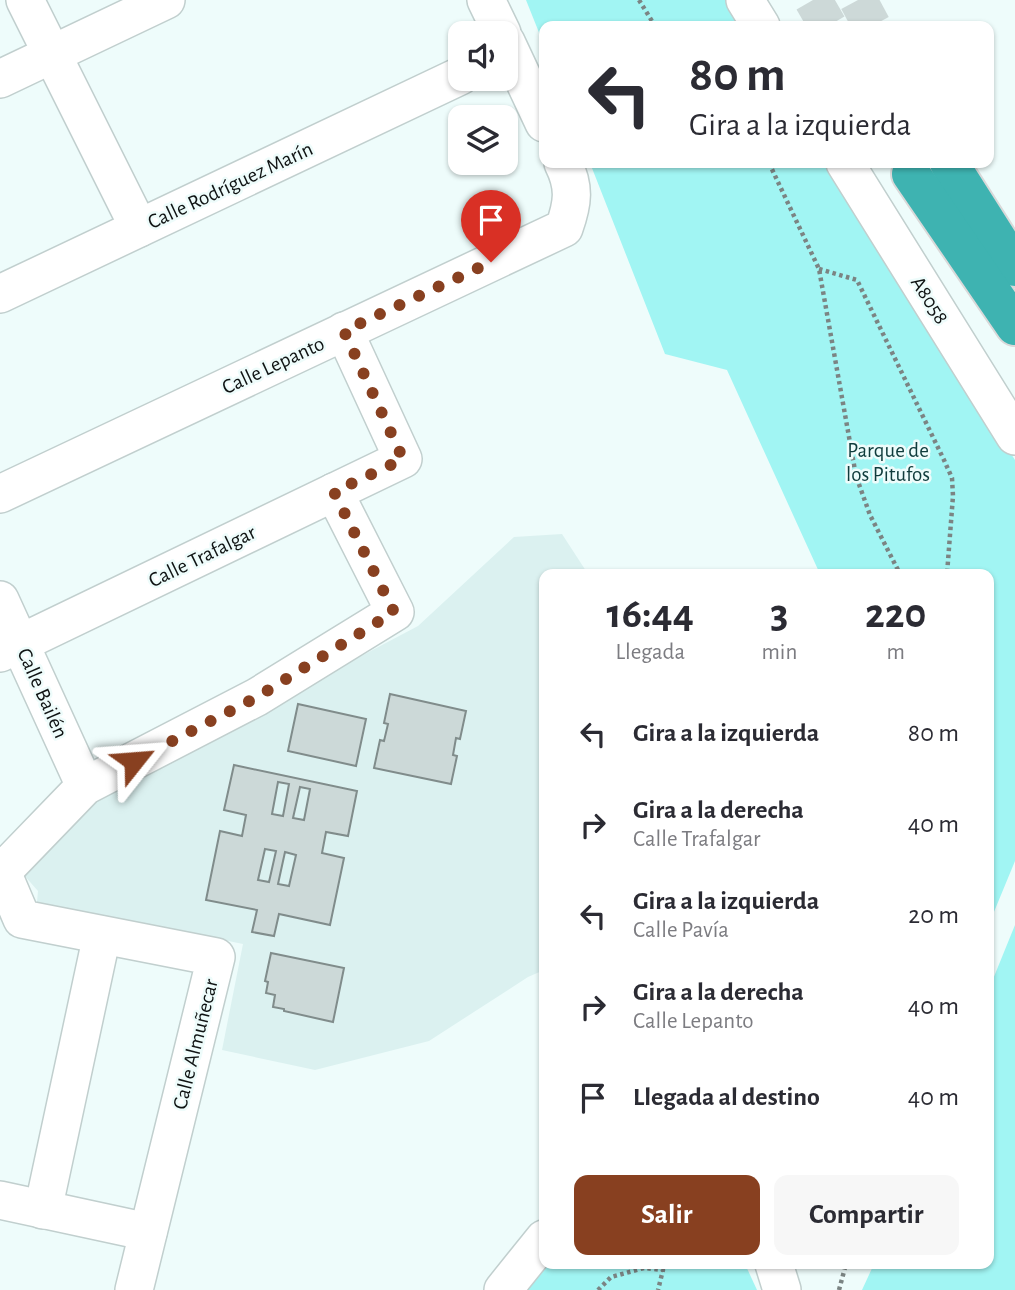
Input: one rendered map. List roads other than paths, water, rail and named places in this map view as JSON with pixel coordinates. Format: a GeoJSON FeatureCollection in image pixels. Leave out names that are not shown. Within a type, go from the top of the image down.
{"type":"FeatureCollection","features":[{"type":"Feature","properties":{"kind":"highway"},"geometry":{"type":"LineString","coordinates":[[955,168],[1015,267]]}},
{"type":"Feature","properties":{"kind":"highway"},"geometry":{"type":"LineString","coordinates":[[957,168],[1008,216],[1015,217]]}},
{"type":"Feature","properties":{"kind":"highway"},"geometry":{"type":"LineString","coordinates":[[911,174],[1015,326]]}},
{"type":"Feature","properties":{"kind":"street"},"geometry":{"type":"LineString","coordinates":[[24,0],[139,228]]}},
{"type":"Feature","properties":{"kind":"street"},"geometry":{"type":"LineString","coordinates":[[0,79],[166,0]]}},
{"type":"Feature","properties":{"kind":"street"},"geometry":{"type":"LineString","coordinates":[[486,0],[495,21]]}},
{"type":"Feature","properties":{"kind":"street"},"geometry":{"type":"LineString","coordinates":[[745,0],[758,21]]}},
{"type":"Feature","properties":{"kind":"street"},"geometry":{"type":"LineString","coordinates":[[518,70],[539,113]]}},
{"type":"Feature","properties":{"kind":"street","name":"Calle Rodríguez Marín"},"geometry":{"type":"LineString","coordinates":[[0,294],[448,82]]}},
{"type":"Feature","properties":{"kind":"street","name":"Calle Lepanto"},"geometry":{"type":"LineString","coordinates":[[0,494],[564,228],[572,206],[571,178],[566,168]]}},
{"type":"Feature","properties":{"kind":"street","name":"A8058"},"geometry":{"type":"LineString","coordinates":[[848,168],[1015,436]]}},
{"type":"Feature","properties":{"kind":"street","name":"Calle Trafalgar"},"geometry":{"type":"LineString","coordinates":[[10,648],[403,459],[344,331]]}},
{"type":"Feature","properties":{"kind":"street"},"geometry":{"type":"LineString","coordinates":[[1,873],[85,786],[257,697],[394,612],[334,492]]}},
{"type":"Feature","properties":{"kind":"street","name":"Calle Bailén"},"geometry":{"type":"LineString","coordinates":[[0,600],[10,648],[85,786]]}},
{"type":"Feature","properties":{"kind":"street","name":"Calle Almuñecar"},"geometry":{"type":"LineString","coordinates":[[1,873],[22,919],[216,957],[134,1290]]}},
{"type":"Feature","properties":{"kind":"street"},"geometry":{"type":"LineString","coordinates":[[43,1210],[102,935]]}},
{"type":"Feature","properties":{"kind":"street"},"geometry":{"type":"LineString","coordinates":[[0,1200],[148,1232]]}},
{"type":"Feature","properties":{"kind":"street"},"geometry":{"type":"LineString","coordinates":[[503,1290],[539,1245]]}},
{"type":"Feature","properties":{"kind":"street"},"geometry":{"type":"LineString","coordinates":[[776,1269],[782,1290]]}},
{"type":"Feature","properties":{"kind":"tunnel"},"geometry":{"type":"LineString","coordinates":[[813,0],[825,21]]}},
{"type":"Feature","properties":{"kind":"tunnel"},"geometry":{"type":"LineString","coordinates":[[858,0],[869,21]]}},
{"type":"Feature","properties":{"kind":"park label","name":"Parque de los Pitufos"},"geometry":{"type":"Point","coordinates":[888,462]}}]}
